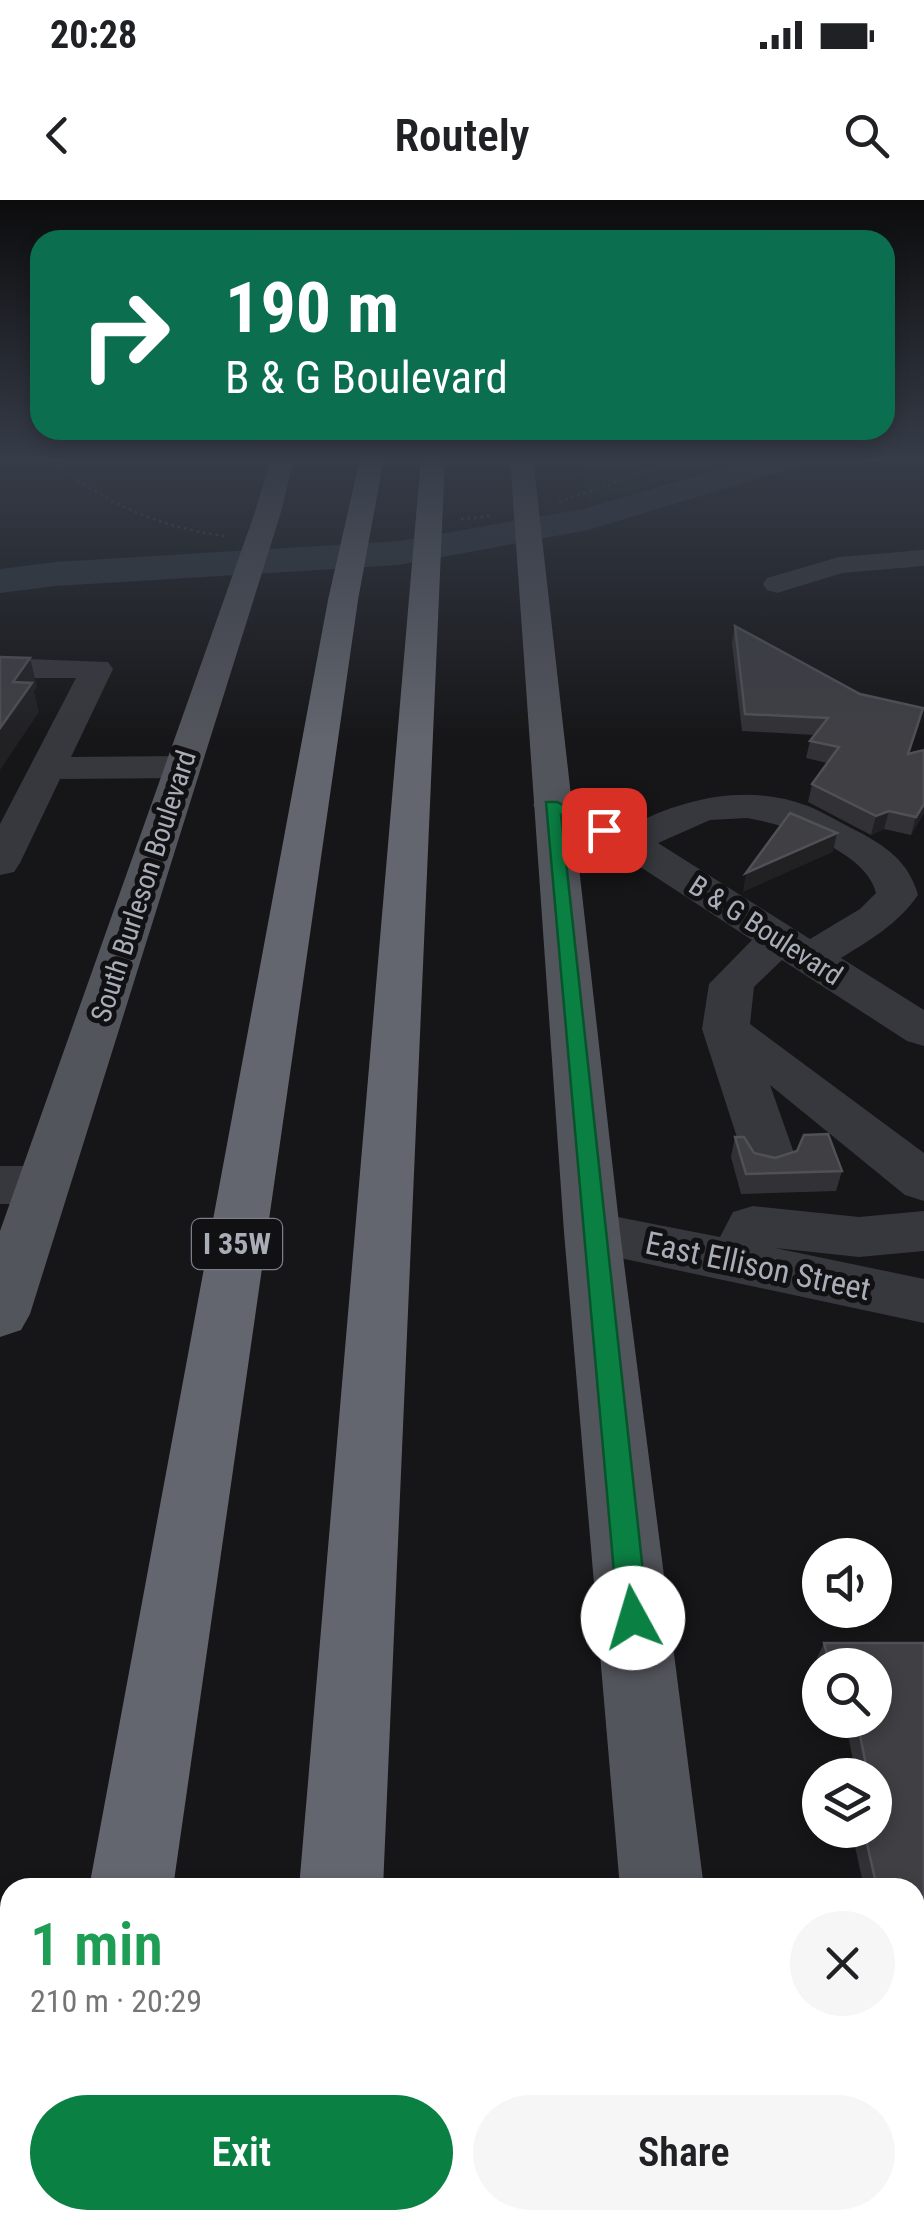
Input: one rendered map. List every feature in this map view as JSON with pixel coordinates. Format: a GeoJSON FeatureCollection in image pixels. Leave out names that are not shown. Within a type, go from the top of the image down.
{"type":"FeatureCollection","features":[{"type":"Feature","properties":{"kind":"highway","name":"I 35W"},"geometry":{"type":"LineString","coordinates":[[133,1878],[352,553]]}},
{"type":"Feature","properties":{"kind":"highway"},"geometry":{"type":"LineString","coordinates":[[342,1878],[426,553]]}},
{"type":"Feature","properties":{"kind":"main road","name":"South Burleson Boulevard"},"geometry":{"type":"LineString","coordinates":[[0,1314],[21,1185],[183,767],[254,553]]}},
{"type":"Feature","properties":{"kind":"main road"},"geometry":{"type":"LineString","coordinates":[[530,553],[592,1232],[661,1878]]}},
{"type":"Feature","properties":{"kind":"street"},"geometry":{"type":"LineString","coordinates":[[777,584],[839,565],[924,558]]}},
{"type":"Feature","properties":{"kind":"street"},"geometry":{"type":"LineString","coordinates":[[0,668],[97,669],[0,863]]}},
{"type":"Feature","properties":{"kind":"street"},"geometry":{"type":"LineString","coordinates":[[49,768],[183,767]]}},
{"type":"Feature","properties":{"kind":"street","name":"B & G Boulevard"},"geometry":{"type":"LineString","coordinates":[[552,805],[630,843],[924,1031]]}},
{"type":"Feature","properties":{"kind":"street"},"geometry":{"type":"LineString","coordinates":[[630,843],[669,821],[706,809],[747,806],[794,814],[865,851],[892,874],[896,895]]}},
{"type":"Feature","properties":{"kind":"street"},"geometry":{"type":"LineString","coordinates":[[924,848],[896,895],[875,918],[794,948],[732,984],[726,1029],[782,1193],[859,1237],[924,1232]]}},
{"type":"Feature","properties":{"kind":"street"},"geometry":{"type":"LineString","coordinates":[[726,1029],[914,1166]]}},
{"type":"Feature","properties":{"kind":"street"},"geometry":{"type":"LineString","coordinates":[[738,1262],[753,1226],[782,1193]]}},
{"type":"Feature","properties":{"kind":"street","name":"East Ellison Street"},"geometry":{"type":"LineString","coordinates":[[592,1232],[924,1301]]}},
{"type":"Feature","properties":{"kind":"building"},"geometry":{"type":"Polygon","coordinates":[[[735,626],[860,694],[923,708],[908,754],[924,750],[924,804],[916,817],[889,811],[876,816],[812,784],[839,747],[810,741],[828,718],[745,714],[735,626]]]}},
{"type":"Feature","properties":{"kind":"building"},"geometry":{"type":"Polygon","coordinates":[[[0,657],[30,658],[13,682],[32,683],[0,728],[0,657]]]}},
{"type":"Feature","properties":{"kind":"building"},"geometry":{"type":"Polygon","coordinates":[[[790,813],[837,833],[746,873],[790,813]]]}},
{"type":"Feature","properties":{"kind":"building"},"geometry":{"type":"Polygon","coordinates":[[[828,1134],[842,1171],[746,1174],[735,1137],[744,1137],[754,1153],[775,1158],[797,1151],[804,1135],[828,1134]]]}},
{"type":"Feature","properties":{"kind":"building"},"geometry":{"type":"Polygon","coordinates":[[[824,1643],[924,1643],[924,1878],[875,1878],[868,1848],[892,1848],[892,1758],[865,1758],[861,1738],[892,1738],[892,1648],[825,1648],[824,1643]]]}},
{"type":"Feature","properties":{"kind":"waterway"},"geometry":{"type":"LineString","coordinates":[[0,581],[56,574],[401,553]]}},
{"type":"Feature","properties":{"kind":"route"},"geometry":{"type":"LineString","coordinates":[[604,830],[552,805],[633,1618]]}}]}
